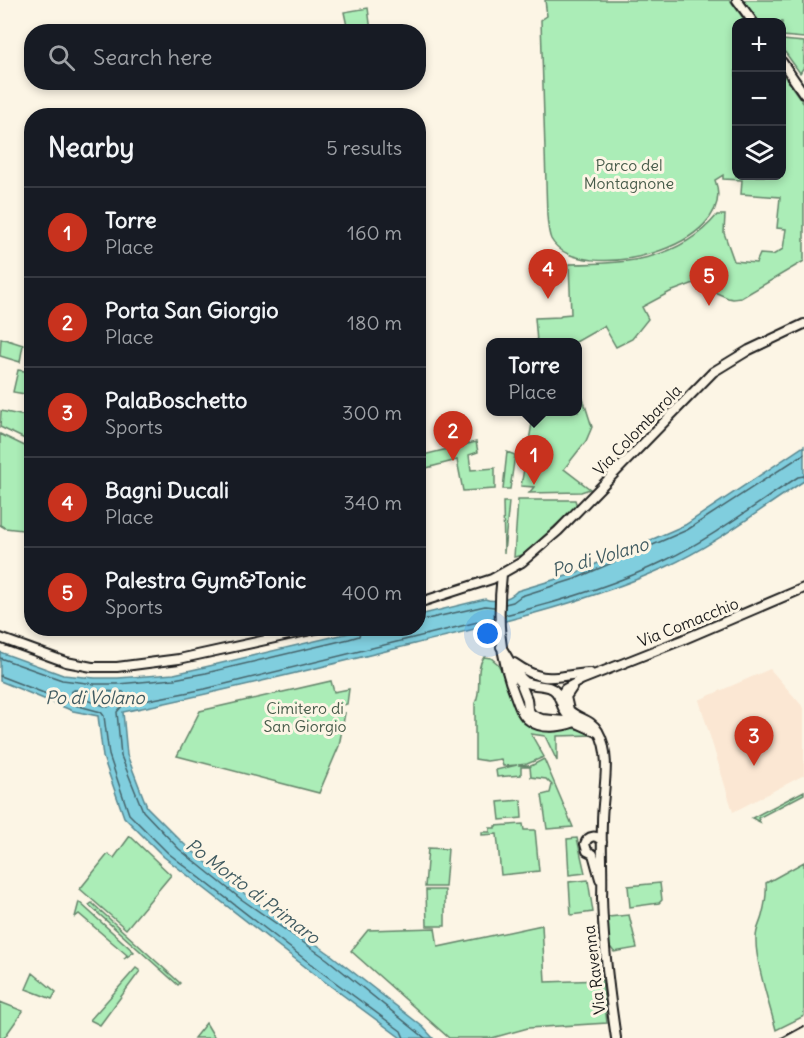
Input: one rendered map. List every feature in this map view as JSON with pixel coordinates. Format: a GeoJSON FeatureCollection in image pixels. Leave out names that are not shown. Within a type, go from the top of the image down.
{"type":"FeatureCollection","features":[{"type":"Feature","properties":{"kind":"main road"},"geometry":{"type":"LineString","coordinates":[[737,0],[750,18]]}},
{"type":"Feature","properties":{"kind":"main road"},"geometry":{"type":"LineString","coordinates":[[786,68],[804,94]]}},
{"type":"Feature","properties":{"kind":"main road","name":"Via Colombarola"},"geometry":{"type":"LineString","coordinates":[[426,601],[454,593],[502,574],[522,562],[551,538],[713,372],[749,350],[804,324]]}},
{"type":"Feature","properties":{"kind":"main road"},"geometry":{"type":"LineString","coordinates":[[502,574],[500,646],[519,681],[527,699],[528,709],[532,715],[545,719],[575,722]]}},
{"type":"Feature","properties":{"kind":"main road","name":"Via Comacchio"},"geometry":{"type":"LineString","coordinates":[[560,701],[565,689],[580,680],[804,588]]}},
{"type":"Feature","properties":{"kind":"main road"},"geometry":{"type":"LineString","coordinates":[[0,638],[66,662],[92,667],[117,667],[179,659],[284,636]]}},
{"type":"Feature","properties":{"kind":"main road"},"geometry":{"type":"LineString","coordinates":[[508,661],[529,674],[543,678],[601,673]]}},
{"type":"Feature","properties":{"kind":"main road"},"geometry":{"type":"LineString","coordinates":[[508,661],[522,679],[538,687],[548,687],[556,692],[565,714],[600,735]]}},
{"type":"Feature","properties":{"kind":"main road"},"geometry":{"type":"LineString","coordinates":[[508,661],[510,684],[526,718],[542,726],[564,726],[575,722]]}},
{"type":"Feature","properties":{"kind":"main road"},"geometry":{"type":"LineString","coordinates":[[600,735],[593,724],[572,713],[566,702],[568,692],[572,688],[601,673]]}},
{"type":"Feature","properties":{"kind":"main road","name":"Via Comacchio"},"geometry":{"type":"LineString","coordinates":[[548,687],[566,680],[580,680]]}},
{"type":"Feature","properties":{"kind":"main road"},"geometry":{"type":"LineString","coordinates":[[527,699],[530,693],[538,687]]}},
{"type":"Feature","properties":{"kind":"main road"},"geometry":{"type":"LineString","coordinates":[[545,719],[555,714],[560,701]]}},
{"type":"Feature","properties":{"kind":"main road","name":"Via Ravenna"},"geometry":{"type":"LineString","coordinates":[[600,735],[605,747],[602,821],[597,853],[604,872],[602,928],[616,1038]]}},
{"type":"Feature","properties":{"kind":"main road","name":"Via Ravenna"},"geometry":{"type":"LineString","coordinates":[[597,853],[587,851],[585,842],[590,837],[600,839]]}},
{"type":"Feature","properties":{"kind":"shaded area"},"geometry":{"type":"Polygon","coordinates":[[[770,669],[804,708],[804,775],[733,812],[699,700],[770,669]]]}},
{"type":"Feature","properties":{"kind":"green space","name":"Parco del Montagnone"},"geometry":{"type":"Polygon","coordinates":[[[545,0],[730,0],[743,18],[732,18],[732,179],[723,179],[723,175],[715,180],[717,204],[704,224],[682,241],[653,253],[622,260],[592,260],[567,253],[551,239],[547,216],[541,20],[547,16],[545,0]]]}},
{"type":"Feature","properties":{"kind":"green space"},"geometry":{"type":"Polygon","coordinates":[[[743,0],[804,0],[804,38],[786,36],[786,18],[756,18],[743,0]]]}},
{"type":"Feature","properties":{"kind":"green space"},"geometry":{"type":"Polygon","coordinates":[[[368,8],[370,24],[347,24],[344,12],[368,8]]]}},
{"type":"Feature","properties":{"kind":"green space"},"geometry":{"type":"Polygon","coordinates":[[[786,40],[804,42],[804,67],[800,73],[786,54],[786,40]]]}},
{"type":"Feature","properties":{"kind":"green space"},"geometry":{"type":"Polygon","coordinates":[[[786,79],[804,104],[804,261],[741,298],[728,298],[694,283],[670,292],[642,307],[648,319],[632,339],[616,347],[604,326],[582,339],[537,338],[535,318],[571,314],[569,264],[610,263],[650,257],[686,242],[717,215],[725,215],[724,233],[734,261],[756,263],[760,254],[773,255],[783,249],[786,229],[777,228],[780,197],[741,194],[742,180],[786,180],[786,79]]]}},
{"type":"Feature","properties":{"kind":"green space"},"geometry":{"type":"Polygon","coordinates":[[[1,338],[23,345],[20,362],[0,356],[1,338]]]}},
{"type":"Feature","properties":{"kind":"green space"},"geometry":{"type":"Polygon","coordinates":[[[18,370],[24,371],[24,394],[13,392],[18,370]]]}},
{"type":"Feature","properties":{"kind":"green space"},"geometry":{"type":"Polygon","coordinates":[[[582,396],[592,427],[586,441],[564,469],[590,489],[581,492],[529,493],[534,487],[521,486],[533,416],[582,416],[582,396]]]}},
{"type":"Feature","properties":{"kind":"green space"},"geometry":{"type":"Polygon","coordinates":[[[1,411],[24,416],[24,439],[0,427],[1,411]]]}},
{"type":"Feature","properties":{"kind":"green space"},"geometry":{"type":"Polygon","coordinates":[[[0,434],[24,446],[24,530],[5,528],[0,525],[0,434]]]}},
{"type":"Feature","properties":{"kind":"green space"},"geometry":{"type":"Polygon","coordinates":[[[476,442],[478,452],[469,455],[471,470],[495,468],[495,489],[463,491],[457,460],[426,468],[426,454],[476,442]]]}},
{"type":"Feature","properties":{"kind":"green space"},"geometry":{"type":"Polygon","coordinates":[[[507,452],[515,455],[510,489],[503,489],[507,452]]]}},
{"type":"Feature","properties":{"kind":"green space"},"geometry":{"type":"Polygon","coordinates":[[[518,500],[575,500],[577,506],[523,555],[514,557],[518,500]]]}},
{"type":"Feature","properties":{"kind":"green space"},"geometry":{"type":"Polygon","coordinates":[[[503,502],[509,502],[504,553],[503,502]]]}},
{"type":"Feature","properties":{"kind":"green space"},"geometry":{"type":"Polygon","coordinates":[[[484,657],[491,658],[498,664],[519,710],[530,722],[539,726],[575,729],[593,735],[557,736],[557,761],[545,736],[531,734],[544,757],[518,765],[531,766],[544,759],[573,827],[547,829],[542,795],[550,793],[552,785],[546,779],[531,777],[530,767],[521,767],[521,775],[497,777],[496,770],[517,765],[503,766],[501,759],[487,761],[475,759],[475,703],[479,668],[484,657]]]}},
{"type":"Feature","properties":{"kind":"green space","name":"Cimitero di San Giorgio"},"geometry":{"type":"Polygon","coordinates":[[[331,681],[334,692],[349,689],[347,704],[336,707],[338,714],[345,713],[339,746],[319,793],[177,756],[200,711],[331,681]]]}},
{"type":"Feature","properties":{"kind":"green space"},"geometry":{"type":"Polygon","coordinates":[[[804,791],[804,794],[758,818],[760,822],[752,818],[804,791]]]}},
{"type":"Feature","properties":{"kind":"green space"},"geometry":{"type":"Polygon","coordinates":[[[521,800],[522,818],[500,820],[498,802],[521,800]]]}},
{"type":"Feature","properties":{"kind":"green space"},"geometry":{"type":"Polygon","coordinates":[[[523,824],[524,830],[535,830],[539,871],[501,875],[497,834],[482,835],[482,832],[490,832],[490,828],[495,828],[495,826],[523,824]]]}},
{"type":"Feature","properties":{"kind":"green space"},"geometry":{"type":"Polygon","coordinates":[[[130,836],[171,875],[126,929],[80,889],[108,854],[114,858],[130,836]]]}},
{"type":"Feature","properties":{"kind":"green space"},"geometry":{"type":"Polygon","coordinates":[[[577,838],[585,873],[569,875],[567,839],[577,838]]]}},
{"type":"Feature","properties":{"kind":"green space"},"geometry":{"type":"Polygon","coordinates":[[[428,848],[448,849],[445,887],[425,887],[428,848]]]}},
{"type":"Feature","properties":{"kind":"green space"},"geometry":{"type":"Polygon","coordinates":[[[804,862],[804,1016],[776,1030],[758,959],[757,932],[765,904],[766,883],[804,862]]]}},
{"type":"Feature","properties":{"kind":"green space"},"geometry":{"type":"Polygon","coordinates":[[[588,880],[593,912],[571,915],[569,882],[588,880]]]}},
{"type":"Feature","properties":{"kind":"green space"},"geometry":{"type":"Polygon","coordinates":[[[660,883],[662,900],[659,903],[630,907],[628,886],[660,883]]]}},
{"type":"Feature","properties":{"kind":"green space"},"geometry":{"type":"Polygon","coordinates":[[[426,890],[445,890],[445,926],[427,926],[426,890]]]}},
{"type":"Feature","properties":{"kind":"green space"},"geometry":{"type":"Polygon","coordinates":[[[79,902],[134,952],[124,959],[127,955],[79,914],[75,917],[79,902]]]}},
{"type":"Feature","properties":{"kind":"green space"},"geometry":{"type":"Polygon","coordinates":[[[92,903],[180,983],[178,985],[89,905],[92,903]]]}},
{"type":"Feature","properties":{"kind":"green space"},"geometry":{"type":"Polygon","coordinates":[[[629,915],[637,948],[614,952],[608,944],[608,917],[629,915]]]}},
{"type":"Feature","properties":{"kind":"green space"},"geometry":{"type":"Polygon","coordinates":[[[542,925],[545,982],[602,980],[607,1023],[528,1028],[492,1038],[449,1038],[351,951],[368,930],[435,928],[438,947],[542,925]]]}},
{"type":"Feature","properties":{"kind":"green space"},"geometry":{"type":"Polygon","coordinates":[[[136,968],[140,971],[100,1025],[90,1020],[136,968]]]}},
{"type":"Feature","properties":{"kind":"green space"},"geometry":{"type":"Polygon","coordinates":[[[33,973],[56,992],[52,999],[26,989],[33,973]]]}},
{"type":"Feature","properties":{"kind":"green space"},"geometry":{"type":"Polygon","coordinates":[[[0,1002],[23,1011],[4,1038],[0,1038],[0,1002]]]}},
{"type":"Feature","properties":{"kind":"green space"},"geometry":{"type":"Polygon","coordinates":[[[206,1023],[215,1038],[194,1038],[206,1023]]]}},
{"type":"Feature","properties":{"kind":"water","name":"Po di Volano"},"geometry":{"type":"Polygon","coordinates":[[[804,446],[804,481],[702,548],[636,580],[574,602],[478,628],[123,712],[127,755],[147,807],[184,844],[245,894],[330,954],[423,1027],[433,1038],[401,1038],[164,857],[124,817],[103,757],[98,716],[73,711],[0,681],[0,652],[63,675],[118,678],[174,674],[336,636],[426,636],[426,613],[485,599],[493,601],[506,598],[517,591],[573,574],[685,525],[804,446]]]}},
{"type":"Feature","properties":{"kind":"railway"},"geometry":{"type":"LineString","coordinates":[[782,1038],[804,1026]]}},
{"type":"Feature","properties":{"kind":"place","name":"Bagni Ducali"},"geometry":{"type":"Point","coordinates":[548,299]}},
{"type":"Feature","properties":{"kind":"place","name":"Palestra Gym&Tonic"},"geometry":{"type":"Point","coordinates":[709,306]}},
{"type":"Feature","properties":{"kind":"place","name":"Porta San Giorgio"},"geometry":{"type":"Point","coordinates":[453,461]}},
{"type":"Feature","properties":{"kind":"place","name":"Torre"},"geometry":{"type":"Point","coordinates":[534,485]}},
{"type":"Feature","properties":{"kind":"place","name":"PalaBoschetto"},"geometry":{"type":"Point","coordinates":[754,766]}},
{"type":"Feature","properties":{"kind":"water label","name":"Po Morto di Primaro"},"geometry":{"type":"Point","coordinates":[253,891]}}]}
